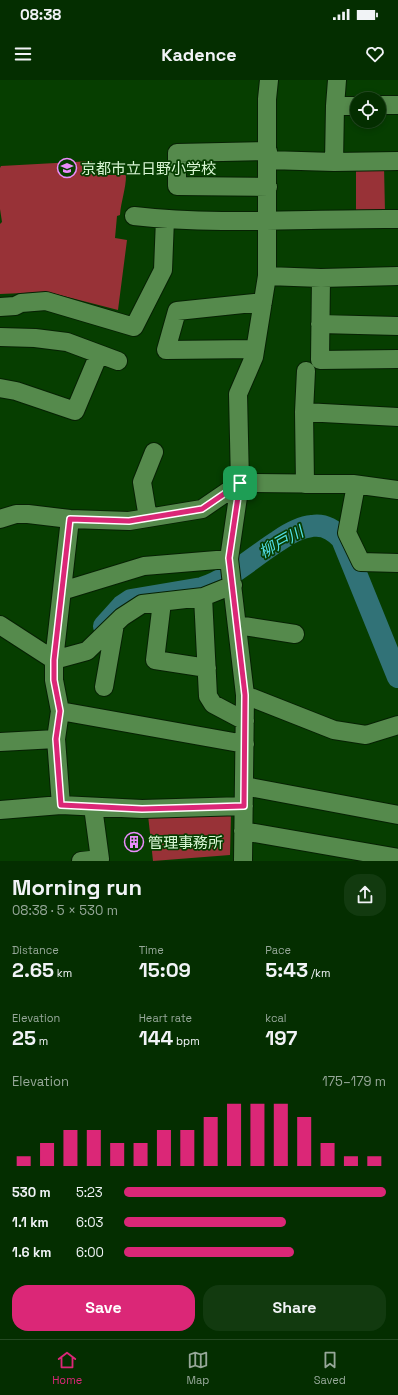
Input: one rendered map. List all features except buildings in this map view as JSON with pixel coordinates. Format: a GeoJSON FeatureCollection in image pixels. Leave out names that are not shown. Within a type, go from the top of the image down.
{"type":"FeatureCollection","features":[{"type":"Feature","properties":{"kind":"street"},"geometry":{"type":"LineString","coordinates":[[243,861],[245,695],[229,558],[240,483],[238,394],[254,357],[267,276],[267,99],[269,80]]}},
{"type":"Feature","properties":{"kind":"street"},"geometry":{"type":"LineString","coordinates":[[334,162],[337,80]]}},
{"type":"Feature","properties":{"kind":"street"},"geometry":{"type":"LineString","coordinates":[[386,106],[398,105]]}},
{"type":"Feature","properties":{"kind":"street"},"geometry":{"type":"LineString","coordinates":[[335,106],[350,106]]}},
{"type":"Feature","properties":{"kind":"street"},"geometry":{"type":"LineString","coordinates":[[268,188],[177,186],[177,153],[268,156],[334,162],[398,161]]}},
{"type":"Feature","properties":{"kind":"street"},"geometry":{"type":"LineString","coordinates":[[134,216],[165,219],[268,221],[398,219]]}},
{"type":"Feature","properties":{"kind":"street"},"geometry":{"type":"LineString","coordinates":[[0,307],[15,306],[21,302],[46,301],[134,327],[163,270],[165,219]]}},
{"type":"Feature","properties":{"kind":"street"},"geometry":{"type":"LineString","coordinates":[[267,276],[321,278],[398,276]]}},
{"type":"Feature","properties":{"kind":"street"},"geometry":{"type":"LineString","coordinates":[[321,278],[320,360],[398,359]]}},
{"type":"Feature","properties":{"kind":"street"},"geometry":{"type":"LineString","coordinates":[[255,349],[166,350],[177,311],[263,302]]}},
{"type":"Feature","properties":{"kind":"street"},"geometry":{"type":"LineString","coordinates":[[320,324],[398,326]]}},
{"type":"Feature","properties":{"kind":"street"},"geometry":{"type":"LineString","coordinates":[[0,337],[35,338],[67,342],[118,361]]}},
{"type":"Feature","properties":{"kind":"street"},"geometry":{"type":"LineString","coordinates":[[0,388],[16,391],[75,412],[99,354]]}},
{"type":"Feature","properties":{"kind":"street"},"geometry":{"type":"LineString","coordinates":[[305,484],[304,412],[306,371]]}},
{"type":"Feature","properties":{"kind":"street"},"geometry":{"type":"LineString","coordinates":[[304,412],[398,417]]}},
{"type":"Feature","properties":{"kind":"street"},"geometry":{"type":"LineString","coordinates":[[148,518],[142,482],[154,452]]}},
{"type":"Feature","properties":{"kind":"street"},"geometry":{"type":"LineString","coordinates":[[0,519],[16,514],[28,514],[70,519],[129,521],[202,509],[240,483],[356,485],[398,490]]}},
{"type":"Feature","properties":{"kind":"street"},"geometry":{"type":"LineString","coordinates":[[356,485],[348,533],[361,562],[398,563]]}},
{"type":"Feature","properties":{"kind":"street"},"geometry":{"type":"LineString","coordinates":[[61,805],[56,739],[60,711],[54,680],[54,660],[70,519]]}},
{"type":"Feature","properties":{"kind":"street"},"geometry":{"type":"LineString","coordinates":[[62,591],[144,566],[229,558]]}},
{"type":"Feature","properties":{"kind":"street"},"geometry":{"type":"LineString","coordinates":[[0,625],[54,660],[87,651],[122,617],[142,604],[203,597],[233,585]]}},
{"type":"Feature","properties":{"kind":"street"},"geometry":{"type":"LineString","coordinates":[[203,597],[208,696],[212,704],[245,721]]}},
{"type":"Feature","properties":{"kind":"street"},"geometry":{"type":"LineString","coordinates":[[162,602],[156,660],[207,668]]}},
{"type":"Feature","properties":{"kind":"street"},"geometry":{"type":"LineString","coordinates":[[104,687],[115,624]]}},
{"type":"Feature","properties":{"kind":"street"},"geometry":{"type":"LineString","coordinates":[[237,624],[295,634]]}},
{"type":"Feature","properties":{"kind":"street"},"geometry":{"type":"LineString","coordinates":[[245,695],[334,730],[366,735],[398,725]]}},
{"type":"Feature","properties":{"kind":"street"},"geometry":{"type":"LineString","coordinates":[[60,711],[245,744]]}},
{"type":"Feature","properties":{"kind":"street"},"geometry":{"type":"LineString","coordinates":[[0,742],[56,739]]}},
{"type":"Feature","properties":{"kind":"street"},"geometry":{"type":"LineString","coordinates":[[244,786],[398,815]]}},
{"type":"Feature","properties":{"kind":"street"},"geometry":{"type":"LineString","coordinates":[[0,812],[61,805],[142,809],[244,806]]}},
{"type":"Feature","properties":{"kind":"street"},"geometry":{"type":"LineString","coordinates":[[81,861],[100,859],[93,807]]}},
{"type":"Feature","properties":{"kind":"street"},"geometry":{"type":"LineString","coordinates":[[243,832],[398,858]]}},
{"type":"Feature","properties":{"kind":"shaded area"},"geometry":{"type":"Polygon","coordinates":[[[92,161],[92,167],[106,166],[106,175],[126,175],[120,215],[117,216],[115,238],[127,240],[118,310],[48,292],[0,294],[0,224],[2,222],[0,209],[1,166],[92,161]]]}},
{"type":"Feature","properties":{"kind":"shaded area"},"geometry":{"type":"Polygon","coordinates":[[[384,166],[385,212],[356,212],[356,167],[384,166]]]}},
{"type":"Feature","properties":{"kind":"shaded area"},"geometry":{"type":"Polygon","coordinates":[[[231,814],[230,855],[153,861],[148,815],[205,817],[231,814]]]}},
{"type":"Feature","properties":{"kind":"waterway","name":"柳戸川"},"geometry":{"type":"LineString","coordinates":[[104,626],[122,606],[131,600],[202,588],[232,573],[290,533],[299,529],[321,526],[332,530],[342,539],[398,677]]}},
{"type":"Feature","properties":{"kind":"place","name":"京都市立日野小学校"},"geometry":{"type":"Point","coordinates":[67,168]}},
{"type":"Feature","properties":{"kind":"place","name":"管理事務所"},"geometry":{"type":"Point","coordinates":[134,842]}},
{"type":"Feature","properties":{"kind":"route"},"geometry":{"type":"LineString","coordinates":[[240,483],[229,558],[245,695],[244,806],[142,809],[61,805],[56,739],[60,711],[54,680],[54,660],[70,519],[129,521],[202,509],[240,483]]}}]}
